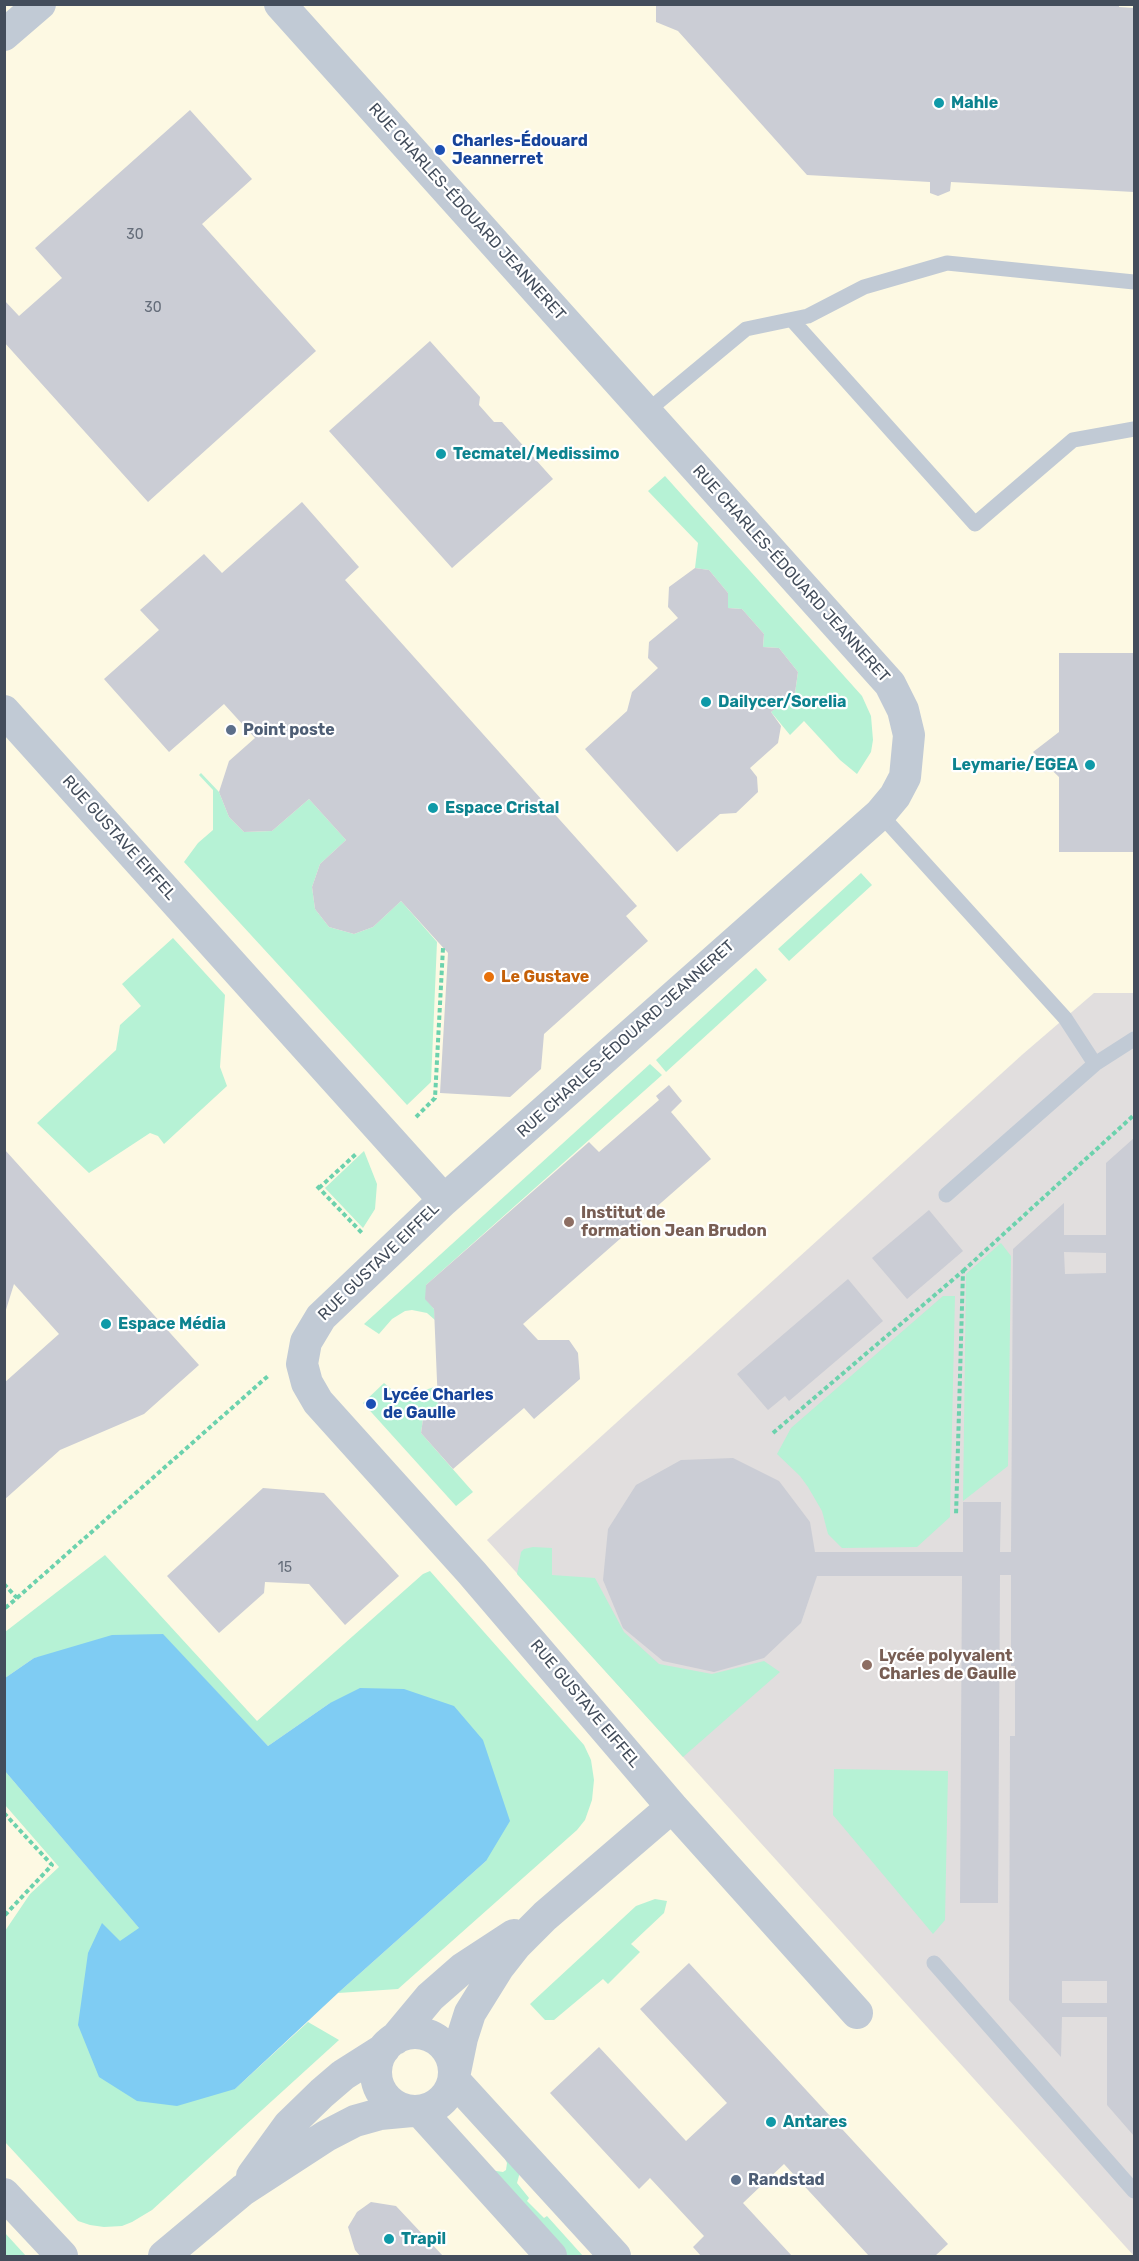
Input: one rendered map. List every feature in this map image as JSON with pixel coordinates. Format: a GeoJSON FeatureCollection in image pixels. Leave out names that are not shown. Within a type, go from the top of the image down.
{"type":"FeatureCollection","features":[{"type":"Feature","properties":{"kind":"street"},"geometry":{"type":"LineString","coordinates":[[4,36],[40,4]]}},
{"type":"Feature","properties":{"kind":"street","name":"RUE CHARLES-ÉDOUARD JEANNERET"},"geometry":{"type":"LineString","coordinates":[[280,4],[890,684],[903,710],[909,735],[909,757],[905,777],[895,796],[880,814],[444,1200]]}},
{"type":"Feature","properties":{"kind":"street","name":"RUE GUSTAVE EIFFEL"},"geometry":{"type":"LineString","coordinates":[[4,711],[444,1200],[317,1322],[303,1352],[302,1364],[307,1383],[318,1402],[479,1581],[672,1807],[857,2013]]}},
{"type":"Feature","properties":{"kind":"street"},"geometry":{"type":"LineString","coordinates":[[164,2256],[243,2190],[326,2136],[355,2121],[380,2114],[416,2111],[442,2102],[455,2076],[466,2025],[482,1992],[516,1945],[672,1807]]}},
{"type":"Feature","properties":{"kind":"street"},"geometry":{"type":"LineString","coordinates":[[545,1917],[462,1969],[430,1997],[389,2044],[376,2070],[381,2092],[398,2108],[416,2111],[551,2256]]}},
{"type":"Feature","properties":{"kind":"street"},"geometry":{"type":"LineString","coordinates":[[243,2190],[269,2151],[298,2117],[343,2075],[389,2044],[417,2033],[431,2037],[448,2051],[455,2076],[615,2256]]}},
{"type":"Feature","properties":{"kind":"street"},"geometry":{"type":"LineString","coordinates":[[4,2194],[62,2256]]}},
{"type":"Feature","properties":{"kind":"lane"},"geometry":{"type":"LineString","coordinates":[[646,412],[746,329],[808,316],[864,287],[947,263],[1134,282]]}},
{"type":"Feature","properties":{"kind":"lane"},"geometry":{"type":"LineString","coordinates":[[792,320],[975,524],[1073,440],[1134,429]]}},
{"type":"Feature","properties":{"kind":"lane"},"geometry":{"type":"LineString","coordinates":[[880,814],[1065,1018],[1095,1064]]}},
{"type":"Feature","properties":{"kind":"lane"},"geometry":{"type":"LineString","coordinates":[[946,1195],[1095,1064],[1134,1039]]}},
{"type":"Feature","properties":{"kind":"lane"},"geometry":{"type":"LineString","coordinates":[[934,1963],[1134,2191]]}},
{"type":"Feature","properties":{"kind":"path"},"geometry":{"type":"LineString","coordinates":[[414,1119],[435,1098],[443,948]]}},
{"type":"Feature","properties":{"kind":"path"},"geometry":{"type":"LineString","coordinates":[[773,1433],[963,1271],[1134,1115]]}},
{"type":"Feature","properties":{"kind":"path"},"geometry":{"type":"LineString","coordinates":[[358,1152],[318,1187],[366,1237]]}},
{"type":"Feature","properties":{"kind":"path"},"geometry":{"type":"LineString","coordinates":[[956,1516],[963,1271]]}},
{"type":"Feature","properties":{"kind":"path"},"geometry":{"type":"LineString","coordinates":[[4,1609],[268,1376]]}},
{"type":"Feature","properties":{"kind":"path"},"geometry":{"type":"LineString","coordinates":[[4,1584],[17,1598]]}},
{"type":"Feature","properties":{"kind":"path"},"geometry":{"type":"LineString","coordinates":[[4,1813],[52,1865],[4,1916]]}},
{"type":"Feature","properties":{"kind":"shaded area"},"geometry":{"type":"Polygon","coordinates":[[[5,5],[1134,5],[1134,2256],[5,2256],[5,5]]]}},
{"type":"Feature","properties":{"kind":"shaded area","name":"Lycée polyvalent Charles de Gaulle"},"geometry":{"type":"Polygon","coordinates":[[[1094,993],[1134,993],[1134,2256],[487,1540],[1023,1054],[1094,993]]]}},
{"type":"Feature","properties":{"kind":"green space"},"geometry":{"type":"Polygon","coordinates":[[[665,476],[862,696],[871,716],[873,740],[871,752],[857,774],[840,760],[804,721],[790,735],[771,712],[795,693],[798,672],[779,648],[763,647],[764,634],[742,609],[728,608],[728,593],[709,570],[695,568],[698,543],[648,491],[665,476]]]}},
{"type":"Feature","properties":{"kind":"green space"},"geometry":{"type":"Polygon","coordinates":[[[201,773],[219,792],[229,817],[244,832],[272,831],[309,799],[346,840],[320,864],[312,887],[315,909],[329,927],[354,934],[373,927],[401,901],[437,942],[431,1082],[407,1105],[184,862],[198,843],[213,830],[213,790],[199,775],[201,773]]]}},
{"type":"Feature","properties":{"kind":"green space"},"geometry":{"type":"Polygon","coordinates":[[[861,873],[872,885],[789,961],[778,949],[861,873]]]}},
{"type":"Feature","properties":{"kind":"green space"},"geometry":{"type":"Polygon","coordinates":[[[173,938],[225,995],[220,1067],[227,1086],[164,1144],[158,1136],[150,1133],[89,1173],[37,1123],[116,1050],[120,1025],[141,1006],[122,984],[173,938]]]}},
{"type":"Feature","properties":{"kind":"green space"},"geometry":{"type":"Polygon","coordinates":[[[756,968],[767,980],[666,1072],[656,1060],[756,968]]]}},
{"type":"Feature","properties":{"kind":"green space"},"geometry":{"type":"Polygon","coordinates":[[[650,1064],[662,1075],[426,1285],[426,1299],[434,1309],[435,1320],[427,1313],[412,1310],[405,1311],[392,1319],[379,1334],[364,1324],[650,1064]]]}},
{"type":"Feature","properties":{"kind":"green space"},"geometry":{"type":"Polygon","coordinates":[[[364,1151],[377,1184],[375,1209],[363,1228],[325,1188],[364,1151]]]}},
{"type":"Feature","properties":{"kind":"green space"},"geometry":{"type":"Polygon","coordinates":[[[1001,1243],[1011,1256],[1008,1466],[963,1501],[966,1274],[1001,1243]]]}},
{"type":"Feature","properties":{"kind":"green space"},"geometry":{"type":"Polygon","coordinates":[[[943,1296],[955,1296],[950,1517],[917,1547],[842,1548],[828,1534],[822,1511],[808,1487],[777,1454],[791,1428],[943,1296]]]}},
{"type":"Feature","properties":{"kind":"green space"},"geometry":{"type":"Polygon","coordinates":[[[384,1383],[391,1389],[406,1393],[419,1392],[437,1386],[438,1405],[423,1419],[421,1433],[473,1492],[456,1506],[363,1403],[384,1383]]]}},
{"type":"Feature","properties":{"kind":"green space"},"geometry":{"type":"Polygon","coordinates":[[[533,1547],[552,1548],[552,1575],[595,1578],[624,1632],[659,1664],[712,1674],[764,1661],[780,1672],[683,1757],[517,1574],[521,1552],[533,1547]]]}},
{"type":"Feature","properties":{"kind":"green space"},"geometry":{"type":"Polygon","coordinates":[[[105,1555],[257,1721],[423,1574],[430,1571],[584,1745],[591,1760],[594,1780],[592,1800],[585,1820],[577,1830],[398,1989],[338,1993],[486,1861],[330,1703],[268,1746],[162,1634],[34,1658],[5,1678],[5,1632],[105,1555]]]}},
{"type":"Feature","properties":{"kind":"green space"},"geometry":{"type":"Polygon","coordinates":[[[834,1769],[948,1771],[945,1920],[933,1934],[833,1815],[834,1769]]]}},
{"type":"Feature","properties":{"kind":"green space"},"geometry":{"type":"Polygon","coordinates":[[[4,1770],[140,1929],[120,1942],[235,2089],[308,2022],[339,2040],[152,2210],[122,2226],[104,2227],[78,2221],[5,2142],[5,1931],[30,1894],[59,1867],[5,1805],[4,1770]]]}},
{"type":"Feature","properties":{"kind":"green space"},"geometry":{"type":"Polygon","coordinates":[[[655,1899],[667,1901],[664,1913],[631,1944],[640,1952],[608,1984],[603,1979],[554,2020],[545,2020],[530,2004],[636,1906],[655,1899]]]}},
{"type":"Feature","properties":{"kind":"green space"},"geometry":{"type":"Polygon","coordinates":[[[507,2157],[520,2172],[517,2183],[529,2198],[527,2201],[544,2218],[547,2216],[583,2256],[567,2256],[490,2170],[503,2172],[506,2170],[505,2159],[507,2157]]]}},
{"type":"Feature","properties":{"kind":"green space"},"geometry":{"type":"Polygon","coordinates":[[[5,2233],[26,2256],[5,2256],[5,2233]]]}},
{"type":"Feature","properties":{"kind":"water"},"geometry":{"type":"Polygon","coordinates":[[[163,1634],[268,1746],[330,1703],[360,1688],[404,1689],[454,1706],[483,1740],[510,1821],[486,1861],[338,1993],[235,2089],[177,2106],[137,2101],[99,2077],[78,2025],[88,1953],[102,1923],[120,1941],[139,1928],[4,1770],[5,1678],[34,1658],[112,1635],[163,1634]]]}},
{"type":"Feature","properties":{"kind":"building","name":"Mahle"},"geometry":{"type":"Polygon","coordinates":[[[656,4],[1119,4],[1119,7],[1134,8],[1134,192],[951,182],[950,191],[938,196],[930,193],[930,182],[807,175],[678,31],[656,22],[656,4]]]}},
{"type":"Feature","properties":{"kind":"building"},"geometry":{"type":"Polygon","coordinates":[[[190,110],[252,179],[202,224],[316,351],[148,502],[4,342],[4,300],[19,316],[62,278],[35,248],[190,110]]]}},
{"type":"Feature","properties":{"kind":"building","name":"Tecmatel/Medissimo"},"geometry":{"type":"Polygon","coordinates":[[[430,341],[480,397],[479,405],[494,422],[502,422],[553,479],[452,568],[329,431],[430,341]]]}},
{"type":"Feature","properties":{"kind":"building","name":"Espace Cristal"},"geometry":{"type":"Polygon","coordinates":[[[302,502],[359,567],[345,580],[637,906],[626,916],[648,941],[544,1034],[541,1069],[510,1097],[440,1093],[448,953],[401,901],[373,927],[354,934],[329,927],[315,909],[312,887],[320,864],[346,840],[309,799],[272,831],[244,832],[229,817],[219,792],[229,761],[255,738],[224,704],[169,752],[104,679],[159,630],[140,610],[204,554],[222,573],[302,502]]]}},
{"type":"Feature","properties":{"kind":"building","name":"Dailycer/Sorelia"},"geometry":{"type":"Polygon","coordinates":[[[695,568],[709,570],[728,593],[728,608],[742,609],[764,634],[763,647],[779,648],[798,672],[795,693],[771,712],[781,726],[778,743],[750,768],[757,777],[758,792],[736,813],[720,814],[677,852],[585,749],[627,711],[632,692],[658,668],[648,658],[649,642],[678,618],[668,607],[669,587],[695,568]]]}},
{"type":"Feature","properties":{"kind":"building","name":"Leymarie/EGEA"},"geometry":{"type":"Polygon","coordinates":[[[1059,653],[1134,653],[1134,852],[1059,852],[1059,777],[1033,752],[1059,732],[1059,653]]]}},
{"type":"Feature","properties":{"kind":"building","name":"Institut de formation Jean Brudon"},"geometry":{"type":"Polygon","coordinates":[[[669,1085],[682,1101],[671,1112],[711,1159],[523,1324],[538,1340],[569,1340],[578,1353],[580,1379],[534,1419],[524,1408],[453,1469],[421,1433],[423,1419],[438,1405],[434,1309],[425,1299],[426,1285],[589,1142],[599,1152],[659,1100],[656,1096],[669,1085]]]}},
{"type":"Feature","properties":{"kind":"building"},"geometry":{"type":"Polygon","coordinates":[[[1134,1138],[1134,2136],[1107,2105],[1107,2017],[1062,2017],[1061,2057],[1009,2000],[1010,1736],[1015,1736],[1015,1666],[1011,1666],[1011,1575],[1000,1575],[998,1903],[960,1903],[962,1576],[817,1576],[801,1623],[764,1658],[714,1672],[663,1661],[623,1628],[603,1580],[608,1529],[636,1485],[681,1460],[733,1458],[779,1481],[810,1522],[815,1552],[963,1552],[963,1502],[1001,1502],[1000,1552],[1011,1552],[1013,1249],[1064,1203],[1064,1235],[1106,1235],[1106,1163],[1134,1138]],[[1064,1252],[1065,1274],[1106,1273],[1106,1253],[1064,1252]],[[1062,1981],[1062,2003],[1107,2003],[1107,1981],[1062,1981]]]}},
{"type":"Feature","properties":{"kind":"building","name":"Espace Média"},"geometry":{"type":"Polygon","coordinates":[[[5,1150],[199,1365],[144,1414],[60,1450],[4,1500],[4,1383],[59,1334],[14,1284],[5,1313],[5,1150]]]}},
{"type":"Feature","properties":{"kind":"building"},"geometry":{"type":"Polygon","coordinates":[[[929,1210],[963,1251],[907,1299],[872,1258],[929,1210]]]}},
{"type":"Feature","properties":{"kind":"building"},"geometry":{"type":"Polygon","coordinates":[[[848,1279],[883,1321],[789,1401],[785,1396],[768,1410],[737,1374],[848,1279]]]}},
{"type":"Feature","properties":{"kind":"building"},"geometry":{"type":"Polygon","coordinates":[[[263,1488],[324,1493],[399,1576],[345,1625],[309,1584],[265,1582],[264,1593],[219,1633],[167,1576],[263,1488]]]}},
{"type":"Feature","properties":{"kind":"building","name":"Antares"},"geometry":{"type":"Polygon","coordinates":[[[689,1963],[948,2244],[935,2256],[869,2256],[784,2164],[743,2203],[792,2256],[701,2256],[693,2247],[704,2236],[650,2178],[639,2189],[550,2093],[599,2047],[686,2141],[727,2103],[640,2009],[689,1963]]]}},
{"type":"Feature","properties":{"kind":"building","name":"Trapil"},"geometry":{"type":"Polygon","coordinates":[[[371,2202],[396,2206],[443,2256],[360,2256],[355,2250],[348,2227],[357,2212],[371,2202]]]}},
{"type":"Feature","properties":{"kind":"place","name":"Mahle"},"geometry":{"type":"Point","coordinates":[939,103]}},
{"type":"Feature","properties":{"kind":"place","name":"Charles-Édouard Jeannerret"},"geometry":{"type":"Point","coordinates":[440,150]}},
{"type":"Feature","properties":{"kind":"place","name":"Tecmatel/Medissimo"},"geometry":{"type":"Point","coordinates":[441,454]}},
{"type":"Feature","properties":{"kind":"place","name":"Dailycer/Sorelia"},"geometry":{"type":"Point","coordinates":[706,702]}},
{"type":"Feature","properties":{"kind":"place","name":"Point poste"},"geometry":{"type":"Point","coordinates":[231,730]}},
{"type":"Feature","properties":{"kind":"place","name":"Leymarie/EGEA"},"geometry":{"type":"Point","coordinates":[1090,765]}},
{"type":"Feature","properties":{"kind":"place","name":"Espace Cristal"},"geometry":{"type":"Point","coordinates":[433,808]}},
{"type":"Feature","properties":{"kind":"place","name":"Le Gustave"},"geometry":{"type":"Point","coordinates":[489,977]}},
{"type":"Feature","properties":{"kind":"place","name":"Institut de formation Jean Brudon"},"geometry":{"type":"Point","coordinates":[569,1222]}},
{"type":"Feature","properties":{"kind":"place","name":"Espace Média"},"geometry":{"type":"Point","coordinates":[106,1324]}},
{"type":"Feature","properties":{"kind":"place","name":"Lycée Charles de Gaulle"},"geometry":{"type":"Point","coordinates":[371,1404]}},
{"type":"Feature","properties":{"kind":"place","name":"Lycée polyvalent Charles de Gaulle"},"geometry":{"type":"Point","coordinates":[867,1665]}},
{"type":"Feature","properties":{"kind":"place","name":"Antares"},"geometry":{"type":"Point","coordinates":[771,2122]}},
{"type":"Feature","properties":{"kind":"place","name":"Randstad"},"geometry":{"type":"Point","coordinates":[736,2180]}},
{"type":"Feature","properties":{"kind":"place","name":"Trapil"},"geometry":{"type":"Point","coordinates":[389,2239]}}]}
